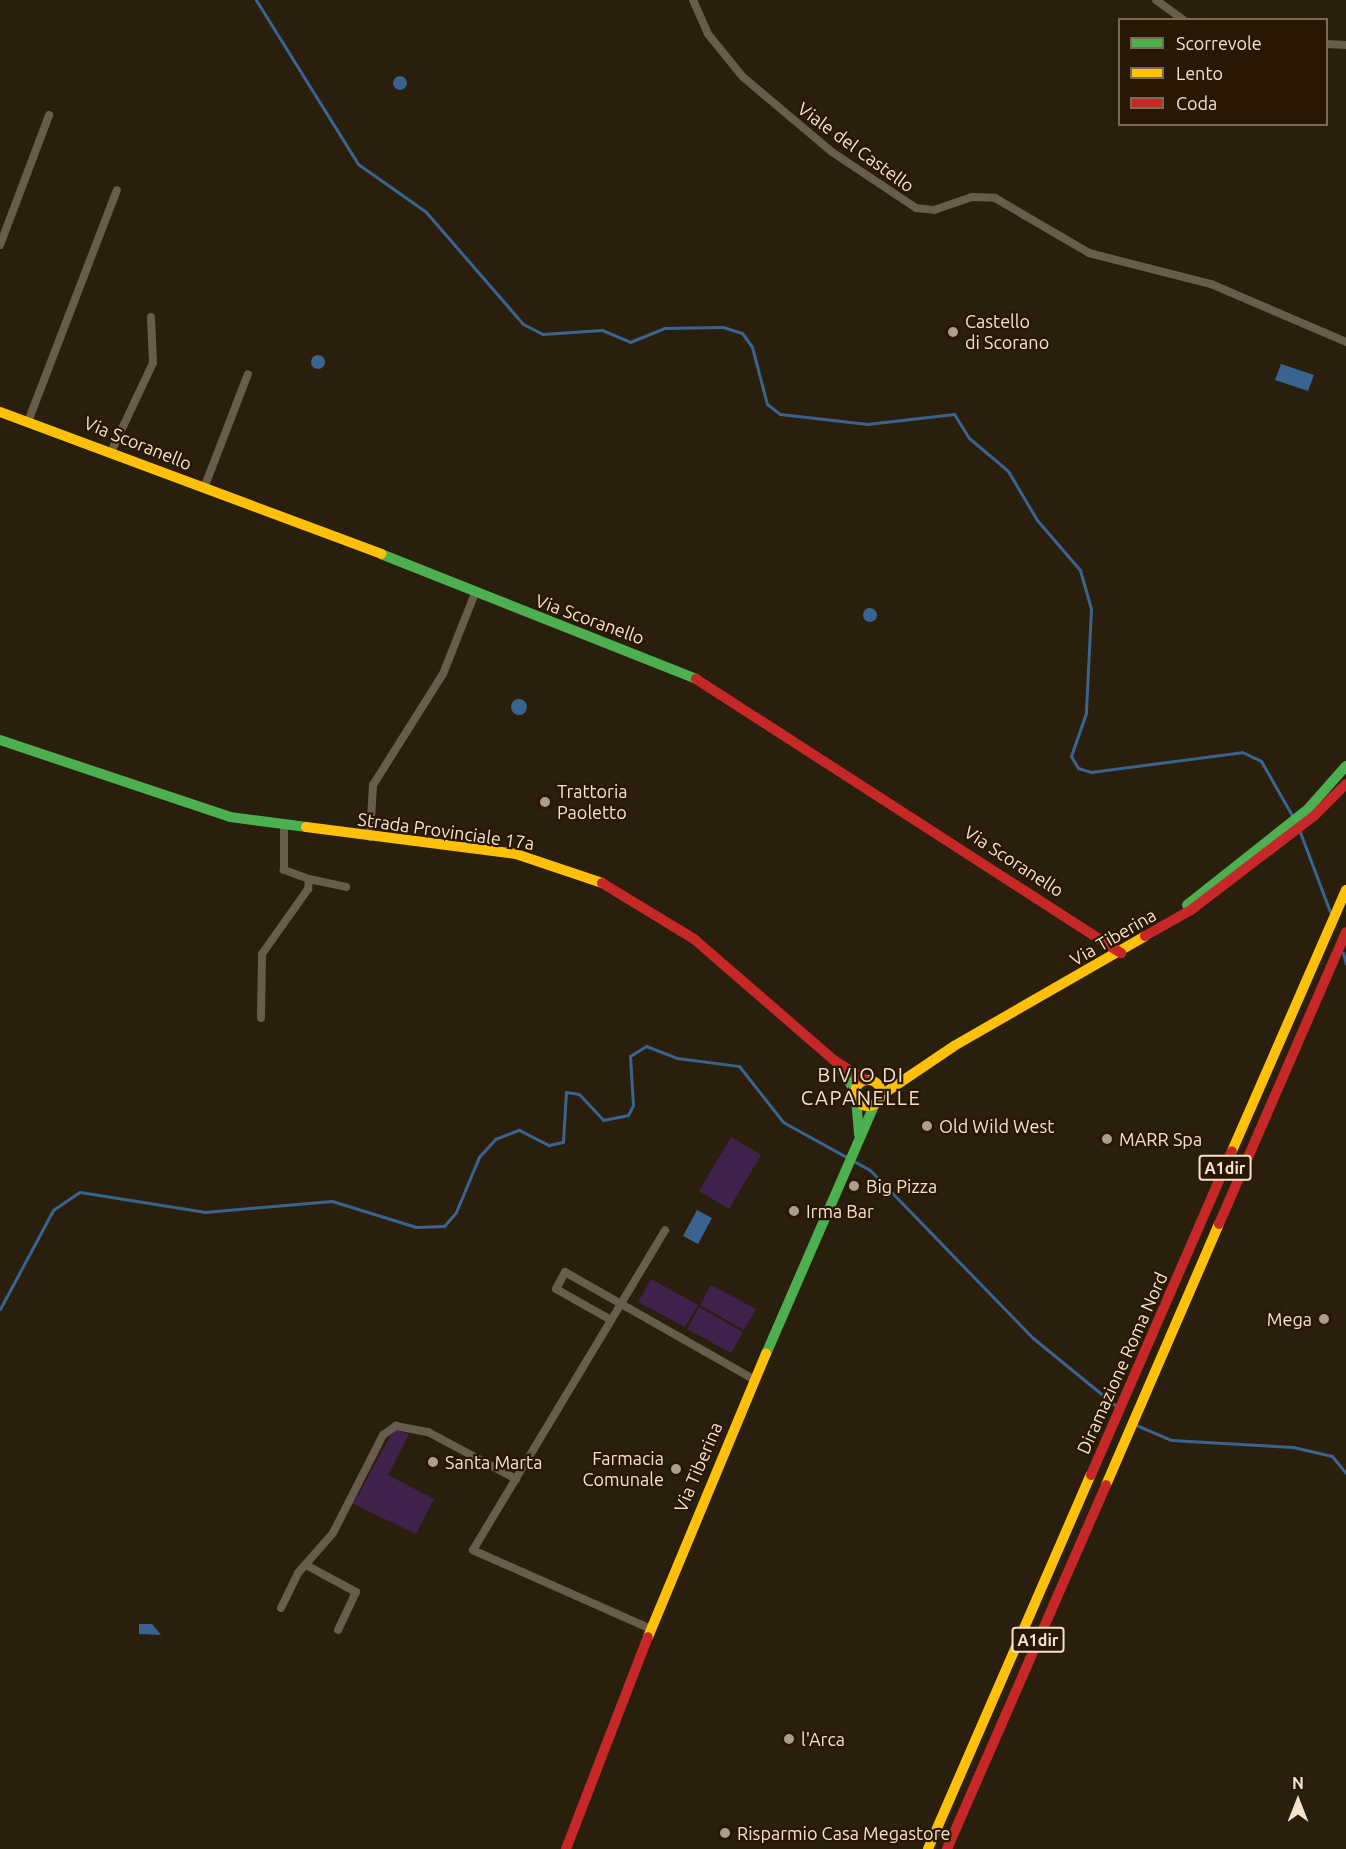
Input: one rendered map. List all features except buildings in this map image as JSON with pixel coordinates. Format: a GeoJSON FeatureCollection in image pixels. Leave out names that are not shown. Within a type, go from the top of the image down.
{"type":"FeatureCollection","features":[{"type":"Feature","properties":{"kind":"main road","name":"Via Scoranello"},"geometry":{"type":"LineString","coordinates":[[0,412],[29,419],[112,450],[204,488],[704,682],[1121,953]]}},
{"type":"Feature","properties":{"kind":"main road","name":"Strada Provinciale 17a"},"geometry":{"type":"LineString","coordinates":[[0,740],[208,811],[284,827],[516,854],[602,882],[694,939],[835,1061]]}},
{"type":"Feature","properties":{"kind":"main road"},"geometry":{"type":"LineString","coordinates":[[1310,813],[1346,766]]}},
{"type":"Feature","properties":{"kind":"main road"},"geometry":{"type":"LineString","coordinates":[[1310,813],[1346,784]]}},
{"type":"Feature","properties":{"kind":"main road","name":"Via Tiberina"},"geometry":{"type":"LineString","coordinates":[[566,1849],[651,1629],[753,1379],[858,1138],[878,1100],[909,1074],[1161,929],[1310,813]]}},
{"type":"Feature","properties":{"kind":"main road","name":"Diramazione Roma Nord"},"geometry":{"type":"LineString","coordinates":[[928,1849],[1346,890]]}},
{"type":"Feature","properties":{"kind":"main road","name":"Diramazione Roma Nord"},"geometry":{"type":"LineString","coordinates":[[947,1849],[1346,932]]}},
{"type":"Feature","properties":{"kind":"main road"},"geometry":{"type":"LineString","coordinates":[[835,1061],[863,1105],[878,1100],[870,1080]]}},
{"type":"Feature","properties":{"kind":"main road"},"geometry":{"type":"LineString","coordinates":[[835,1061],[870,1080],[909,1074]]}},
{"type":"Feature","properties":{"kind":"main road"},"geometry":{"type":"LineString","coordinates":[[858,1138],[856,1095],[870,1080]]}},
{"type":"Feature","properties":{"kind":"street","name":"Viale del Castello"},"geometry":{"type":"LineString","coordinates":[[693,0],[708,34],[743,77],[824,146],[909,204],[934,210],[972,197],[994,198],[1089,253],[1210,284],[1346,342]]}},
{"type":"Feature","properties":{"kind":"street"},"geometry":{"type":"LineString","coordinates":[[1156,0],[1181,18]]}},
{"type":"Feature","properties":{"kind":"street"},"geometry":{"type":"LineString","coordinates":[[1328,44],[1346,45]]}},
{"type":"Feature","properties":{"kind":"street"},"geometry":{"type":"LineString","coordinates":[[0,245],[49,115]]}},
{"type":"Feature","properties":{"kind":"street"},"geometry":{"type":"LineString","coordinates":[[29,419],[117,190]]}},
{"type":"Feature","properties":{"kind":"street"},"geometry":{"type":"LineString","coordinates":[[112,450],[153,363],[152,317]]}},
{"type":"Feature","properties":{"kind":"street"},"geometry":{"type":"LineString","coordinates":[[204,488],[248,374]]}},
{"type":"Feature","properties":{"kind":"street"},"geometry":{"type":"LineString","coordinates":[[370,837],[373,785],[443,674],[475,593]]}},
{"type":"Feature","properties":{"kind":"street"},"geometry":{"type":"LineString","coordinates":[[284,827],[285,872],[346,887]]}},
{"type":"Feature","properties":{"kind":"street"},"geometry":{"type":"LineString","coordinates":[[261,1018],[262,954],[306,895],[309,879]]}},
{"type":"Feature","properties":{"kind":"street"},"geometry":{"type":"LineString","coordinates":[[651,1629],[473,1550],[665,1230]]}},
{"type":"Feature","properties":{"kind":"street"},"geometry":{"type":"LineString","coordinates":[[611,1320],[556,1289],[565,1272],[753,1379]]}},
{"type":"Feature","properties":{"kind":"street"},"geometry":{"type":"LineString","coordinates":[[281,1608],[306,1565],[333,1533],[383,1435],[396,1426],[428,1432],[516,1479]]}},
{"type":"Feature","properties":{"kind":"street"},"geometry":{"type":"LineString","coordinates":[[306,1565],[356,1592],[338,1630]]}},
{"type":"Feature","properties":{"kind":"shaded area"},"geometry":{"type":"Polygon","coordinates":[[[731,1137],[761,1155],[729,1209],[699,1191],[731,1137]]]}},
{"type":"Feature","properties":{"kind":"shaded area"},"geometry":{"type":"Polygon","coordinates":[[[651,1279],[698,1305],[685,1327],[638,1302],[651,1279]]]}},
{"type":"Feature","properties":{"kind":"shaded area"},"geometry":{"type":"Polygon","coordinates":[[[711,1285],[756,1309],[744,1330],[700,1305],[711,1285]]]}},
{"type":"Feature","properties":{"kind":"shaded area"},"geometry":{"type":"Polygon","coordinates":[[[699,1307],[743,1332],[731,1353],[687,1329],[699,1307]]]}},
{"type":"Feature","properties":{"kind":"shaded area"},"geometry":{"type":"Polygon","coordinates":[[[394,1430],[409,1434],[388,1475],[434,1499],[416,1534],[353,1504],[394,1430]]]}},
{"type":"Feature","properties":{"kind":"water"},"geometry":{"type":"Polygon","coordinates":[[[397,76],[403,76],[407,83],[403,90],[397,90],[393,86],[393,80],[397,76]]]}},
{"type":"Feature","properties":{"kind":"water"},"geometry":{"type":"Polygon","coordinates":[[[318,355],[323,357],[325,362],[323,367],[318,369],[313,367],[311,362],[313,357],[318,355]]]}},
{"type":"Feature","properties":{"kind":"water"},"geometry":{"type":"Polygon","coordinates":[[[1281,364],[1314,375],[1308,391],[1275,380],[1281,364]]]}},
{"type":"Feature","properties":{"kind":"water"},"geometry":{"type":"Polygon","coordinates":[[[870,608],[875,610],[877,615],[875,620],[870,622],[865,620],[863,615],[865,610],[870,608]]]}},
{"type":"Feature","properties":{"kind":"water"},"geometry":{"type":"Polygon","coordinates":[[[519,699],[527,707],[519,715],[511,707],[519,699]]]}},
{"type":"Feature","properties":{"kind":"water"},"geometry":{"type":"Polygon","coordinates":[[[697,1210],[712,1218],[698,1244],[683,1236],[697,1210]]]}},
{"type":"Feature","properties":{"kind":"water"},"geometry":{"type":"Polygon","coordinates":[[[139,1624],[152,1624],[161,1635],[139,1634],[139,1624]]]}},
{"type":"Feature","properties":{"kind":"waterway"},"geometry":{"type":"LineString","coordinates":[[256,0],[358,164],[426,212],[523,324],[543,334],[602,330],[630,342],[664,328],[723,327],[742,333],[752,347],[767,404],[780,414],[867,424],[954,414],[969,438],[1008,471],[1037,520],[1080,570],[1091,609],[1086,713],[1071,756],[1078,768],[1091,772],[1242,752],[1261,761],[1293,817]]}},
{"type":"Feature","properties":{"kind":"waterway"},"geometry":{"type":"LineString","coordinates":[[1300,832],[1330,912]]}},
{"type":"Feature","properties":{"kind":"waterway"},"geometry":{"type":"LineString","coordinates":[[1343,953],[1346,964]]}},
{"type":"Feature","properties":{"kind":"waterway"},"geometry":{"type":"LineString","coordinates":[[0,1309],[53,1210],[80,1192],[205,1212],[332,1201],[416,1227],[444,1226],[456,1212],[479,1157],[495,1139],[519,1130],[549,1145],[563,1142],[566,1092],[579,1094],[603,1120],[628,1115],[633,1105],[630,1056],[646,1046],[677,1058],[739,1066],[783,1122],[870,1170],[1033,1338],[1116,1406]]}},
{"type":"Feature","properties":{"kind":"waterway"},"geometry":{"type":"LineString","coordinates":[[1136,1425],[1171,1440],[1293,1447],[1332,1456],[1346,1473]]}},
{"type":"Feature","properties":{"kind":"traffic: fast"},"geometry":{"type":"LineString","coordinates":[[381,554],[696,679]]}},
{"type":"Feature","properties":{"kind":"traffic: fast"},"geometry":{"type":"LineString","coordinates":[[0,740],[230,817],[306,827]]}},
{"type":"Feature","properties":{"kind":"traffic: fast"},"geometry":{"type":"LineString","coordinates":[[1187,905],[1307,810],[1346,766]]}},
{"type":"Feature","properties":{"kind":"traffic: fast"},"geometry":{"type":"LineString","coordinates":[[837,1064],[855,1091]]}},
{"type":"Feature","properties":{"kind":"traffic: fast"},"geometry":{"type":"LineString","coordinates":[[856,1099],[859,1135]]}},
{"type":"Feature","properties":{"kind":"traffic: fast"},"geometry":{"type":"LineString","coordinates":[[766,1354],[875,1103]]}},
{"type":"Feature","properties":{"kind":"traffic: slow"},"geometry":{"type":"LineString","coordinates":[[0,412],[381,554]]}},
{"type":"Feature","properties":{"kind":"traffic: slow"},"geometry":{"type":"LineString","coordinates":[[306,827],[516,854],[602,883]]}},
{"type":"Feature","properties":{"kind":"traffic: slow"},"geometry":{"type":"LineString","coordinates":[[1232,1151],[1346,890]]}},
{"type":"Feature","properties":{"kind":"traffic: slow"},"geometry":{"type":"LineString","coordinates":[[880,1096],[954,1046],[1145,936]]}},
{"type":"Feature","properties":{"kind":"traffic: slow"},"geometry":{"type":"LineString","coordinates":[[868,1080],[877,1084],[881,1093],[877,1102],[868,1106],[859,1102],[855,1093],[859,1084],[868,1080]]}},
{"type":"Feature","properties":{"kind":"traffic: slow"},"geometry":{"type":"LineString","coordinates":[[1106,1485],[1219,1224]]}},
{"type":"Feature","properties":{"kind":"traffic: slow"},"geometry":{"type":"LineString","coordinates":[[648,1637],[766,1354]]}},
{"type":"Feature","properties":{"kind":"traffic: slow"},"geometry":{"type":"LineString","coordinates":[[928,1849],[1091,1475]]}},
{"type":"Feature","properties":{"kind":"traffic: jam"},"geometry":{"type":"LineString","coordinates":[[696,679],[1121,953]]}},
{"type":"Feature","properties":{"kind":"traffic: jam"},"geometry":{"type":"LineString","coordinates":[[1145,936],[1191,910],[1314,816],[1346,784]]}},
{"type":"Feature","properties":{"kind":"traffic: jam"},"geometry":{"type":"LineString","coordinates":[[602,883],[694,939],[835,1061],[865,1080]]}},
{"type":"Feature","properties":{"kind":"traffic: jam"},"geometry":{"type":"LineString","coordinates":[[1219,1224],[1346,932]]}},
{"type":"Feature","properties":{"kind":"traffic: jam"},"geometry":{"type":"LineString","coordinates":[[1091,1475],[1232,1151]]}},
{"type":"Feature","properties":{"kind":"traffic: jam"},"geometry":{"type":"LineString","coordinates":[[947,1849],[1106,1485]]}},
{"type":"Feature","properties":{"kind":"traffic: jam"},"geometry":{"type":"LineString","coordinates":[[566,1849],[648,1637]]}},
{"type":"Feature","properties":{"kind":"place","name":"Castello di Scorano"},"geometry":{"type":"Point","coordinates":[953,332]}},
{"type":"Feature","properties":{"kind":"place","name":"Trattoria Paoletto"},"geometry":{"type":"Point","coordinates":[545,802]}},
{"type":"Feature","properties":{"kind":"place","name":"Old Wild West"},"geometry":{"type":"Point","coordinates":[927,1126]}},
{"type":"Feature","properties":{"kind":"place","name":"MARR Spa"},"geometry":{"type":"Point","coordinates":[1107,1139]}},
{"type":"Feature","properties":{"kind":"place","name":"Big Pizza"},"geometry":{"type":"Point","coordinates":[854,1186]}},
{"type":"Feature","properties":{"kind":"place","name":"Irma Bar"},"geometry":{"type":"Point","coordinates":[794,1211]}},
{"type":"Feature","properties":{"kind":"place","name":"Mega"},"geometry":{"type":"Point","coordinates":[1324,1319]}},
{"type":"Feature","properties":{"kind":"place","name":"Santa Marta"},"geometry":{"type":"Point","coordinates":[433,1462]}},
{"type":"Feature","properties":{"kind":"place","name":"Farmacia Comunale"},"geometry":{"type":"Point","coordinates":[676,1469]}},
{"type":"Feature","properties":{"kind":"place","name":"l'Arca"},"geometry":{"type":"Point","coordinates":[789,1739]}},
{"type":"Feature","properties":{"kind":"place","name":"Risparmio Casa Megastore"},"geometry":{"type":"Point","coordinates":[725,1833]}},
{"type":"Feature","properties":{"kind":"district","name":"BIVIO DI CAPANELLE"},"geometry":{"type":"Point","coordinates":[861,1086]}}]}
